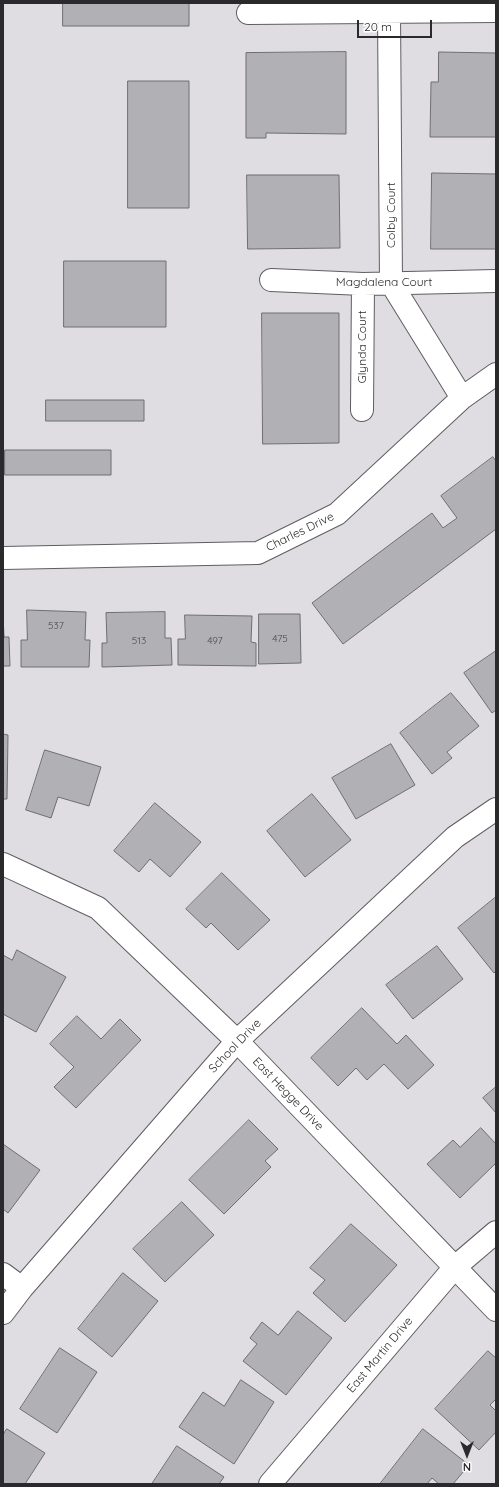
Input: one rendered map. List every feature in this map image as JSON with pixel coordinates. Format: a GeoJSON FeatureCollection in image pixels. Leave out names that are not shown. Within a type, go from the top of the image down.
{"type":"FeatureCollection","features":[{"type":"Feature","properties":{"kind":"street"},"geometry":{"type":"LineString","coordinates":[[248,13],[496,11]]}},
{"type":"Feature","properties":{"kind":"street","name":"Colby Court"},"geometry":{"type":"LineString","coordinates":[[389,12],[391,283]]}},
{"type":"Feature","properties":{"kind":"street","name":"Magdalena Court"},"geometry":{"type":"LineString","coordinates":[[271,280],[363,284],[496,281]]}},
{"type":"Feature","properties":{"kind":"street"},"geometry":{"type":"LineString","coordinates":[[391,283],[462,398]]}},
{"type":"Feature","properties":{"kind":"street","name":"Glynda Court"},"geometry":{"type":"LineString","coordinates":[[362,410],[363,284]]}},
{"type":"Feature","properties":{"kind":"street","name":"Charles Drive"},"geometry":{"type":"LineString","coordinates":[[3,558],[258,553],[337,514],[462,398],[496,374]]}},
{"type":"Feature","properties":{"kind":"street","name":"School Drive"},"geometry":{"type":"LineString","coordinates":[[3,1313],[22,1288],[237,1041],[455,837],[496,809]]}},
{"type":"Feature","properties":{"kind":"street","name":"East Hegge Drive"},"geometry":{"type":"LineString","coordinates":[[3,864],[98,908],[237,1041],[496,1310]]}},
{"type":"Feature","properties":{"kind":"street","name":"East Martin Drive"},"geometry":{"type":"LineString","coordinates":[[270,1484],[455,1267],[496,1232]]}},
{"type":"Feature","properties":{"kind":"street"},"geometry":{"type":"LineString","coordinates":[[3,1274],[22,1288]]}},
{"type":"Feature","properties":{"kind":"building"},"geometry":{"type":"Polygon","coordinates":[[[63,3],[189,3],[189,26],[63,26],[63,3]]]}},
{"type":"Feature","properties":{"kind":"building"},"geometry":{"type":"Polygon","coordinates":[[[346,52],[346,134],[266,133],[266,138],[246,138],[246,53],[346,52]]]}},
{"type":"Feature","properties":{"kind":"building"},"geometry":{"type":"Polygon","coordinates":[[[439,52],[496,53],[496,137],[430,137],[431,82],[438,82],[439,52]]]}},
{"type":"Feature","properties":{"kind":"building"},"geometry":{"type":"Polygon","coordinates":[[[128,81],[189,81],[189,208],[128,208],[128,81]]]}},
{"type":"Feature","properties":{"kind":"building"},"geometry":{"type":"Polygon","coordinates":[[[432,173],[496,174],[496,249],[431,249],[432,173]]]}},
{"type":"Feature","properties":{"kind":"building"},"geometry":{"type":"Polygon","coordinates":[[[247,175],[339,175],[340,248],[248,249],[247,175]]]}},
{"type":"Feature","properties":{"kind":"building"},"geometry":{"type":"Polygon","coordinates":[[[64,261],[166,261],[166,327],[64,327],[64,261]]]}},
{"type":"Feature","properties":{"kind":"building"},"geometry":{"type":"Polygon","coordinates":[[[262,313],[339,313],[339,443],[263,444],[262,313]]]}},
{"type":"Feature","properties":{"kind":"building"},"geometry":{"type":"Polygon","coordinates":[[[46,400],[144,400],[144,421],[46,421],[46,400]]]}},
{"type":"Feature","properties":{"kind":"building"},"geometry":{"type":"Polygon","coordinates":[[[5,450],[111,450],[111,475],[5,475],[5,450]]]}},
{"type":"Feature","properties":{"kind":"building"},"geometry":{"type":"Polygon","coordinates":[[[493,457],[496,461],[496,529],[343,644],[312,603],[432,513],[443,528],[457,518],[441,496],[493,457]]]}},
{"type":"Feature","properties":{"kind":"building"},"geometry":{"type":"Polygon","coordinates":[[[27,610],[86,612],[85,640],[90,640],[89,667],[21,667],[21,640],[27,640],[27,610]]]}},
{"type":"Feature","properties":{"kind":"building"},"geometry":{"type":"Polygon","coordinates":[[[165,612],[165,638],[171,638],[172,665],[102,667],[102,643],[107,643],[106,613],[165,612]]]}},
{"type":"Feature","properties":{"kind":"building"},"geometry":{"type":"Polygon","coordinates":[[[3,614],[4,637],[9,637],[10,666],[3,666],[3,614]]]}},
{"type":"Feature","properties":{"kind":"building"},"geometry":{"type":"Polygon","coordinates":[[[259,614],[300,614],[301,663],[259,664],[259,614]]]}},
{"type":"Feature","properties":{"kind":"building"},"geometry":{"type":"Polygon","coordinates":[[[185,615],[252,616],[251,642],[256,643],[256,666],[178,665],[178,639],[185,639],[185,615]]]}},
{"type":"Feature","properties":{"kind":"building"},"geometry":{"type":"Polygon","coordinates":[[[496,651],[496,710],[492,713],[464,673],[496,651]]]}},
{"type":"Feature","properties":{"kind":"building"},"geometry":{"type":"Polygon","coordinates":[[[451,693],[479,726],[447,752],[452,758],[432,774],[400,733],[451,693]]]}},
{"type":"Feature","properties":{"kind":"building"},"geometry":{"type":"Polygon","coordinates":[[[3,734],[8,735],[7,799],[3,799],[3,734]]]}},
{"type":"Feature","properties":{"kind":"building"},"geometry":{"type":"Polygon","coordinates":[[[391,744],[415,785],[356,819],[332,778],[391,744]]]}},
{"type":"Feature","properties":{"kind":"building"},"geometry":{"type":"Polygon","coordinates":[[[45,750],[101,767],[89,806],[58,797],[51,818],[26,810],[45,750]]]}},
{"type":"Feature","properties":{"kind":"building"},"geometry":{"type":"Polygon","coordinates":[[[312,794],[351,840],[305,877],[267,831],[312,794]]]}},
{"type":"Feature","properties":{"kind":"building"},"geometry":{"type":"Polygon","coordinates":[[[155,803],[201,842],[170,877],[150,859],[139,872],[114,851],[155,803]]]}},
{"type":"Feature","properties":{"kind":"building"},"geometry":{"type":"Polygon","coordinates":[[[222,873],[270,920],[238,950],[211,923],[206,928],[186,909],[222,873]]]}},
{"type":"Feature","properties":{"kind":"building"},"geometry":{"type":"Polygon","coordinates":[[[496,897],[496,971],[494,973],[458,928],[496,897]]]}},
{"type":"Feature","properties":{"kind":"building"},"geometry":{"type":"Polygon","coordinates":[[[437,946],[463,979],[413,1019],[386,985],[437,946]]]}},
{"type":"Feature","properties":{"kind":"building"},"geometry":{"type":"Polygon","coordinates":[[[17,950],[66,977],[36,1032],[3,1014],[3,955],[12,960],[17,950]]]}},
{"type":"Feature","properties":{"kind":"building"},"geometry":{"type":"Polygon","coordinates":[[[362,1008],[397,1044],[406,1035],[434,1065],[408,1089],[384,1064],[367,1080],[356,1068],[338,1086],[311,1058],[362,1008]]]}},
{"type":"Feature","properties":{"kind":"building"},"geometry":{"type":"Polygon","coordinates":[[[77,1016],[101,1039],[120,1019],[141,1040],[76,1108],[54,1087],[74,1067],[50,1044],[77,1016]]]}},
{"type":"Feature","properties":{"kind":"building"},"geometry":{"type":"Polygon","coordinates":[[[496,1087],[496,1113],[483,1098],[496,1087]]]}},
{"type":"Feature","properties":{"kind":"building"},"geometry":{"type":"Polygon","coordinates":[[[249,1120],[278,1149],[265,1161],[271,1167],[224,1214],[189,1180],[249,1120]]]}},
{"type":"Feature","properties":{"kind":"building"},"geometry":{"type":"Polygon","coordinates":[[[481,1128],[496,1144],[496,1163],[460,1198],[427,1164],[453,1140],[460,1147],[481,1128]]]}},
{"type":"Feature","properties":{"kind":"building"},"geometry":{"type":"Polygon","coordinates":[[[3,1144],[40,1170],[8,1213],[3,1209],[3,1144]]]}},
{"type":"Feature","properties":{"kind":"building"},"geometry":{"type":"Polygon","coordinates":[[[182,1202],[214,1235],[165,1282],[133,1249],[182,1202]]]}},
{"type":"Feature","properties":{"kind":"building"},"geometry":{"type":"Polygon","coordinates":[[[351,1224],[397,1265],[345,1322],[313,1293],[325,1280],[310,1268],[351,1224]]]}},
{"type":"Feature","properties":{"kind":"building"},"geometry":{"type":"Polygon","coordinates":[[[123,1273],[158,1301],[112,1357],[78,1329],[123,1273]]]}},
{"type":"Feature","properties":{"kind":"building"},"geometry":{"type":"Polygon","coordinates":[[[298,1311],[332,1338],[286,1395],[243,1361],[257,1344],[250,1338],[262,1322],[278,1335],[298,1311]]]}},
{"type":"Feature","properties":{"kind":"building"},"geometry":{"type":"Polygon","coordinates":[[[60,1348],[97,1372],[57,1433],[20,1409],[60,1348]]]}},
{"type":"Feature","properties":{"kind":"building"},"geometry":{"type":"Polygon","coordinates":[[[488,1351],[496,1358],[496,1399],[490,1405],[496,1411],[496,1432],[479,1450],[435,1409],[488,1351]]]}},
{"type":"Feature","properties":{"kind":"building"},"geometry":{"type":"Polygon","coordinates":[[[241,1380],[274,1402],[234,1464],[179,1427],[203,1392],[224,1406],[241,1380]]]}},
{"type":"Feature","properties":{"kind":"building"},"geometry":{"type":"Polygon","coordinates":[[[7,1429],[45,1453],[25,1484],[3,1484],[3,1435],[7,1429]]]}},
{"type":"Feature","properties":{"kind":"building"},"geometry":{"type":"Polygon","coordinates":[[[423,1429],[469,1465],[453,1484],[439,1484],[432,1478],[427,1484],[380,1484],[423,1429]]]}},
{"type":"Feature","properties":{"kind":"building"},"geometry":{"type":"Polygon","coordinates":[[[177,1446],[224,1477],[219,1484],[152,1484],[177,1446]]]}}]}
